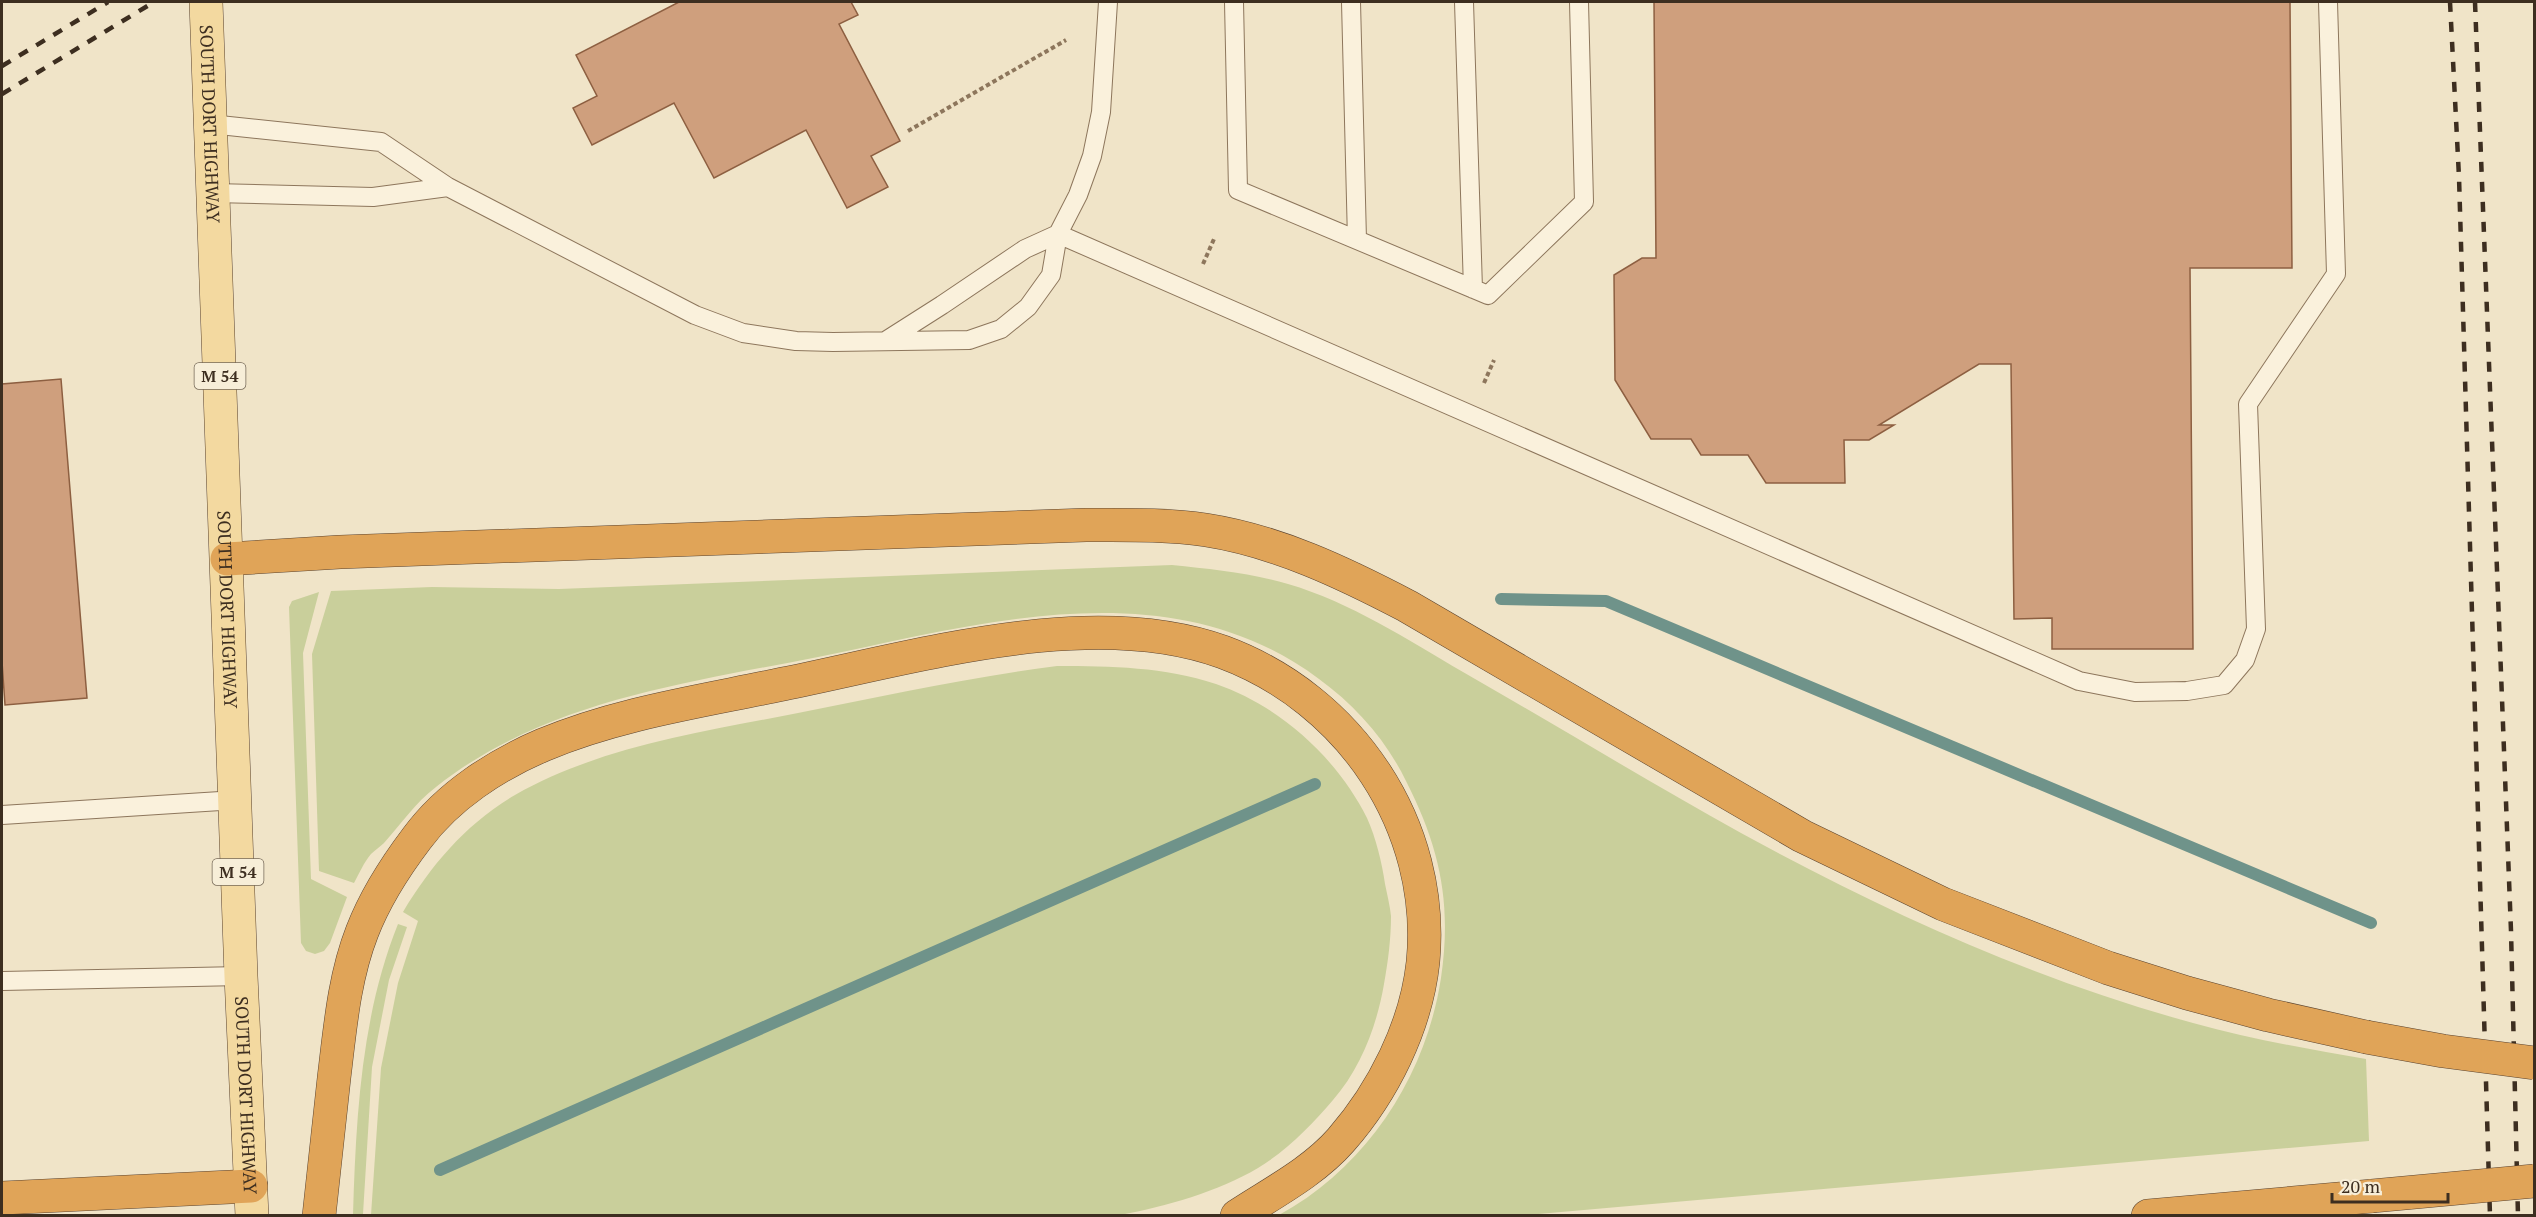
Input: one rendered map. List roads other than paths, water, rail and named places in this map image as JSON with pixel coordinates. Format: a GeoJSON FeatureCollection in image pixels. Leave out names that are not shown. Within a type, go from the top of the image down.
{"type":"FeatureCollection","features":[{"type":"Feature","properties":{"kind":"highway"},"geometry":{"type":"LineString","coordinates":[[227,559],[340,552],[1086,525],[1147,525],[1205,530],[1253,540],[1299,555],[1361,582],[1802,836],[1934,899],[2023,937],[2108,968],[2257,1012],[2366,1037],[2535,1064]]}},
{"type":"Feature","properties":{"kind":"highway"},"geometry":{"type":"LineString","coordinates":[[319,1215],[340,1022],[353,960],[374,904],[419,835],[450,801],[495,770],[540,746],[603,724],[991,642],[1052,634],[1106,633],[1173,640],[1221,652],[1273,675],[1320,708],[1358,747],[1384,785],[1403,828],[1417,874],[1424,920],[1422,964],[1412,1015],[1393,1062],[1368,1105],[1338,1143],[1302,1175],[1237,1215]]}},
{"type":"Feature","properties":{"kind":"highway"},"geometry":{"type":"LineString","coordinates":[[2148,1215],[2535,1181]]}},
{"type":"Feature","properties":{"kind":"highway"},"geometry":{"type":"LineString","coordinates":[[2,1198],[251,1201]]}},
{"type":"Feature","properties":{"kind":"main road","name":"SOUTH DORT HIGHWAY"},"geometry":{"type":"LineString","coordinates":[[206,2],[251,1201]]}},
{"type":"Feature","properties":{"kind":"lane"},"geometry":{"type":"LineString","coordinates":[[210,124],[381,142],[448,188],[695,315],[743,333],[833,342],[969,340],[1001,329],[1028,307],[1051,275],[1058,234],[1078,195],[1092,156],[1101,112],[1108,2]]}},
{"type":"Feature","properties":{"kind":"lane"},"geometry":{"type":"LineString","coordinates":[[1234,2],[1238,190],[1488,295],[1584,202],[1579,2]]}},
{"type":"Feature","properties":{"kind":"lane"},"geometry":{"type":"LineString","coordinates":[[1351,2],[1358,240]]}},
{"type":"Feature","properties":{"kind":"lane"},"geometry":{"type":"LineString","coordinates":[[1464,2],[1473,289]]}},
{"type":"Feature","properties":{"kind":"lane"},"geometry":{"type":"LineString","coordinates":[[887,340],[1025,249],[1058,234],[2079,681],[2135,692],[2187,691],[2224,685],[2245,660],[2256,629],[2248,404],[2336,274],[2328,2]]}},
{"type":"Feature","properties":{"kind":"lane"},"geometry":{"type":"LineString","coordinates":[[213,193],[373,197],[448,188]]}},
{"type":"Feature","properties":{"kind":"lane"},"geometry":{"type":"LineString","coordinates":[[2,815],[236,800]]}},
{"type":"Feature","properties":{"kind":"lane"},"geometry":{"type":"LineString","coordinates":[[2,981],[241,976]]}},
{"type":"Feature","properties":{"kind":"waterway"},"geometry":{"type":"LineString","coordinates":[[1501,599],[1606,601],[2371,923]]}},
{"type":"Feature","properties":{"kind":"waterway"},"geometry":{"type":"LineString","coordinates":[[440,1170],[1315,784]]}},
{"type":"Feature","properties":{"kind":"railway"},"geometry":{"type":"LineString","coordinates":[[2,66],[108,2]]}},
{"type":"Feature","properties":{"kind":"railway"},"geometry":{"type":"LineString","coordinates":[[2,94],[154,2]]}},
{"type":"Feature","properties":{"kind":"railway"},"geometry":{"type":"LineString","coordinates":[[2450,2],[2459,177],[2490,1216]]}},
{"type":"Feature","properties":{"kind":"railway"},"geometry":{"type":"LineString","coordinates":[[2475,2],[2511,931],[2518,1216]]}}]}
